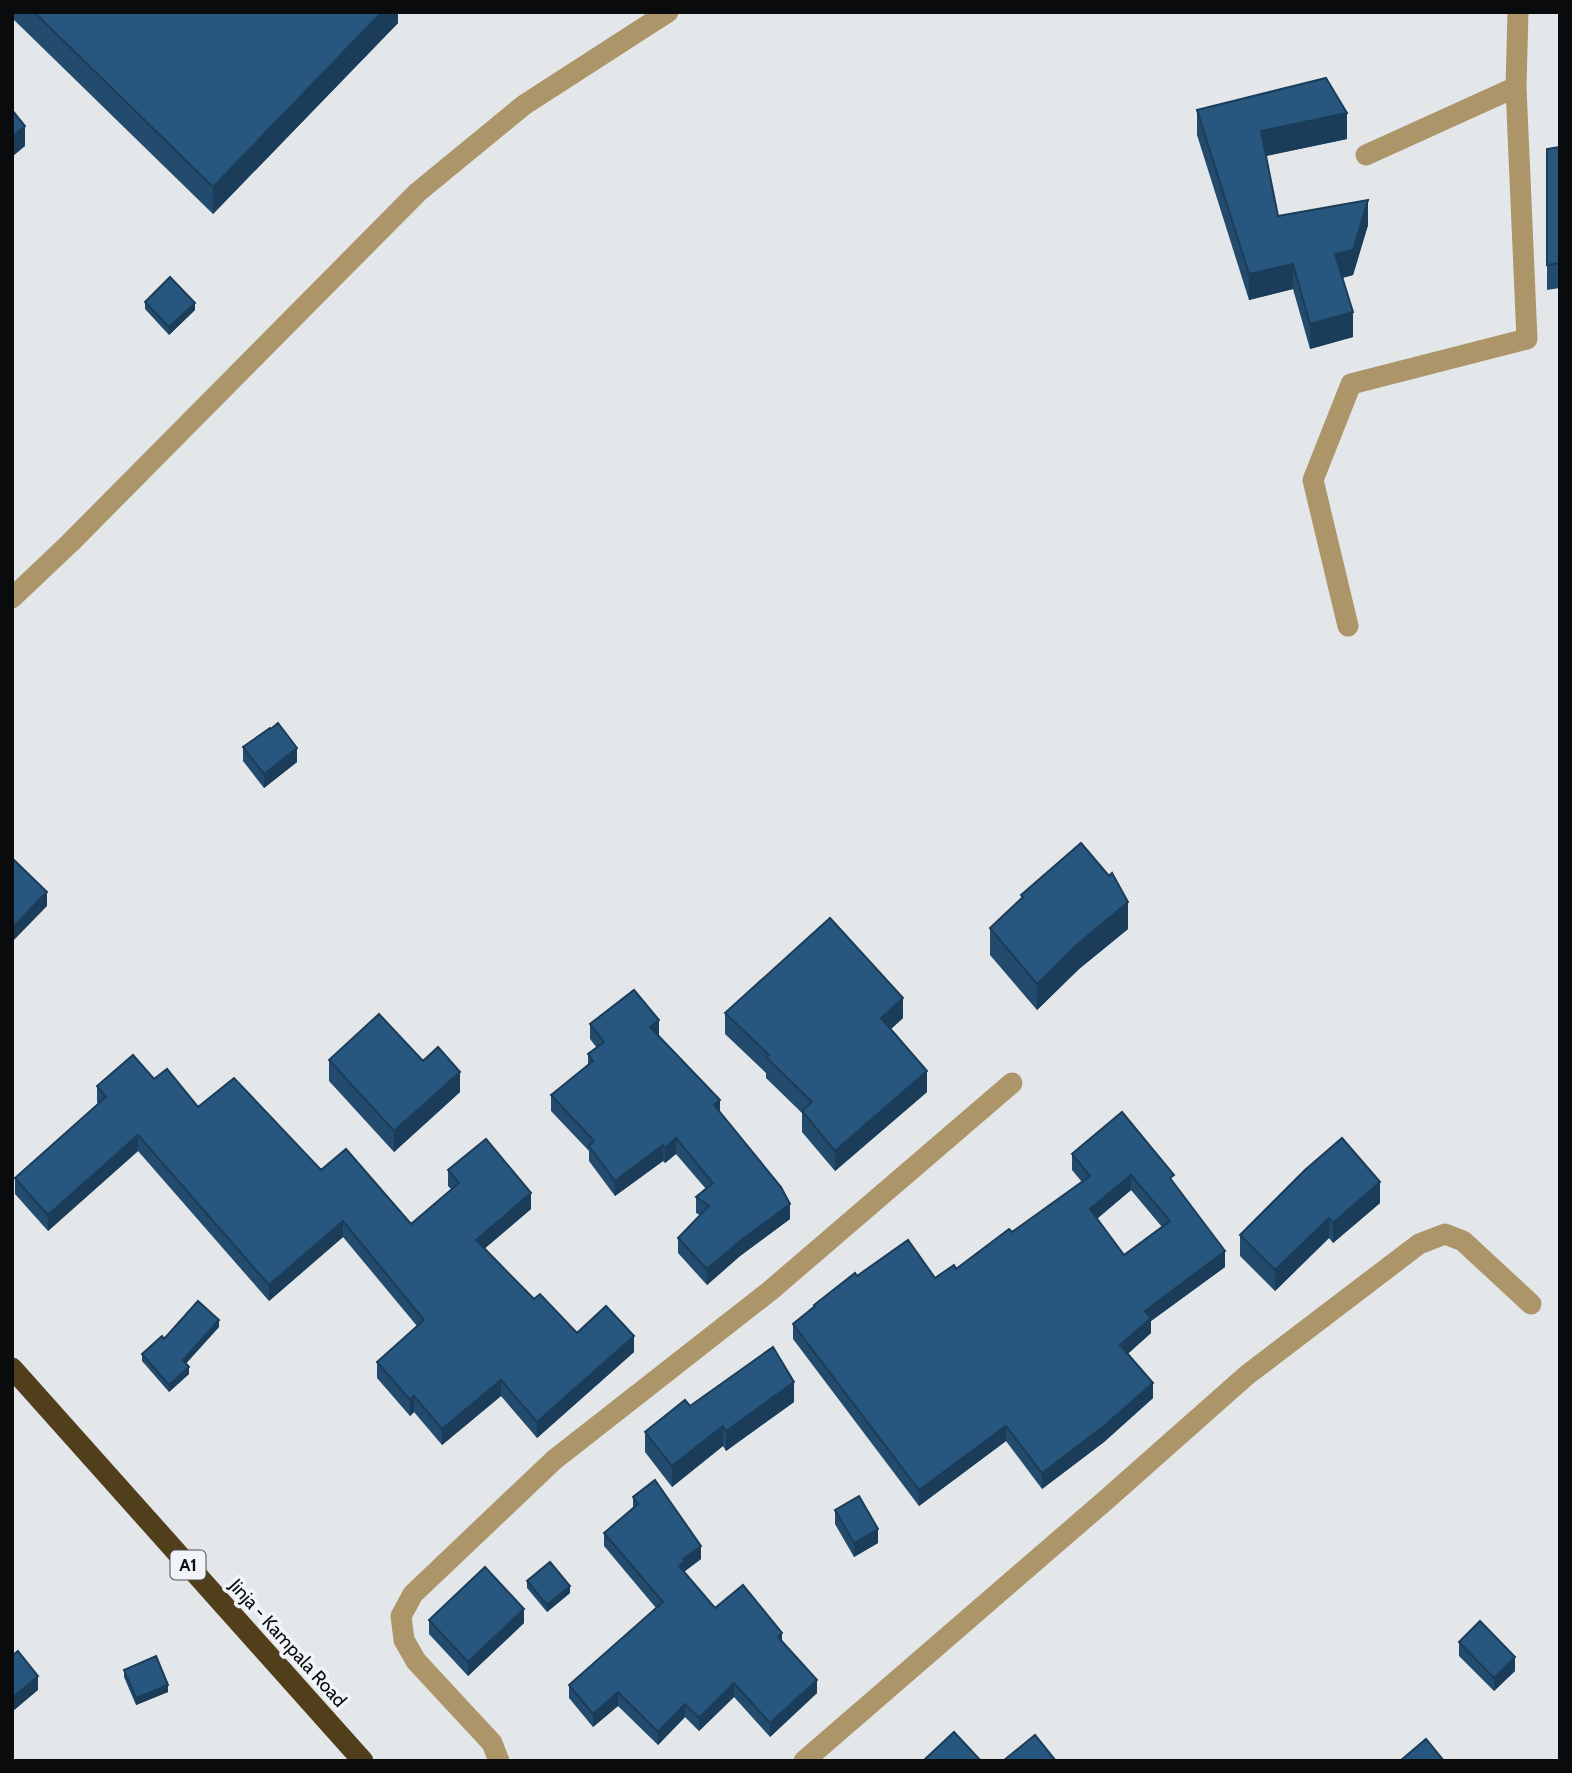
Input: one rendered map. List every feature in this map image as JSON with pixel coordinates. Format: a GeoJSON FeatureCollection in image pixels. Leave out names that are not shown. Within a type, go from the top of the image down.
{"type":"FeatureCollection","features":[{"type":"Feature","properties":{"kind":"highway","name":"Jinja - Kampala Road"},"geometry":{"type":"LineString","coordinates":[[12,1368],[363,1761]]}},
{"type":"Feature","properties":{"kind":"street"},"geometry":{"type":"LineString","coordinates":[[12,598],[70,543],[418,192],[524,105],[668,12]]}},
{"type":"Feature","properties":{"kind":"street"},"geometry":{"type":"LineString","coordinates":[[1348,626],[1314,480],[1351,384],[1527,339],[1516,87],[1518,12]]}},
{"type":"Feature","properties":{"kind":"street"},"geometry":{"type":"LineString","coordinates":[[1366,155],[1516,87]]}},
{"type":"Feature","properties":{"kind":"street"},"geometry":{"type":"LineString","coordinates":[[499,1761],[492,1743],[416,1661],[404,1640],[401,1616],[413,1594],[554,1460],[771,1290],[1012,1083]]}},
{"type":"Feature","properties":{"kind":"street"},"geometry":{"type":"LineString","coordinates":[[804,1761],[1247,1375],[1419,1244],[1445,1234],[1463,1241],[1531,1304]]}},
{"type":"Feature","properties":{"kind":"building"},"geometry":{"type":"Polygon","coordinates":[[[34,12],[382,12],[213,187],[34,12]]]}},
{"type":"Feature","properties":{"kind":"building"},"geometry":{"type":"Polygon","coordinates":[[[1326,78],[1347,113],[1261,131],[1278,216],[1368,200],[1353,250],[1335,254],[1353,312],[1310,324],[1293,264],[1249,274],[1197,110],[1326,78]]]}},
{"type":"Feature","properties":{"kind":"building"},"geometry":{"type":"Polygon","coordinates":[[[12,110],[25,126],[12,137],[12,110]]]}},
{"type":"Feature","properties":{"kind":"building"},"geometry":{"type":"Polygon","coordinates":[[[1560,147],[1560,263],[1547,265],[1547,149],[1560,147]]]}},
{"type":"Feature","properties":{"kind":"building"},"geometry":{"type":"Polygon","coordinates":[[[170,277],[195,303],[169,327],[145,302],[170,277]]]}},
{"type":"Feature","properties":{"kind":"building"},"geometry":{"type":"Polygon","coordinates":[[[278,723],[297,748],[264,774],[243,747],[278,723]]]}},
{"type":"Feature","properties":{"kind":"building"},"geometry":{"type":"Polygon","coordinates":[[[1081,843],[1109,876],[1112,873],[1128,902],[1079,943],[1037,984],[990,928],[1023,897],[1021,895],[1081,843]]]}},
{"type":"Feature","properties":{"kind":"building"},"geometry":{"type":"Polygon","coordinates":[[[14,860],[47,892],[12,928],[12,862],[14,860]]]}},
{"type":"Feature","properties":{"kind":"building"},"geometry":{"type":"Polygon","coordinates":[[[830,918],[903,998],[881,1018],[927,1071],[835,1151],[802,1111],[812,1102],[766,1057],[769,1055],[725,1013],[830,918]]]}},
{"type":"Feature","properties":{"kind":"building"},"geometry":{"type":"Polygon","coordinates":[[[634,990],[659,1020],[650,1027],[720,1100],[714,1105],[781,1187],[790,1204],[707,1269],[678,1238],[709,1206],[696,1197],[713,1183],[676,1138],[615,1181],[589,1146],[594,1141],[551,1095],[593,1061],[588,1054],[604,1042],[590,1024],[634,990]]]}},
{"type":"Feature","properties":{"kind":"building"},"geometry":{"type":"Polygon","coordinates":[[[379,1014],[423,1061],[438,1047],[460,1072],[394,1131],[329,1060],[379,1014]]]}},
{"type":"Feature","properties":{"kind":"building"},"geometry":{"type":"Polygon","coordinates":[[[133,1055],[154,1079],[167,1069],[198,1107],[234,1078],[321,1170],[346,1149],[411,1224],[459,1183],[448,1170],[486,1139],[531,1193],[476,1240],[534,1299],[540,1294],[577,1333],[606,1306],[634,1336],[537,1422],[501,1380],[442,1429],[414,1396],[410,1400],[377,1362],[424,1320],[343,1221],[269,1285],[138,1135],[48,1215],[15,1178],[106,1097],[97,1086],[133,1055]]]}},
{"type":"Feature","properties":{"kind":"building"},"geometry":{"type":"Polygon","coordinates":[[[1122,1112],[1174,1175],[1170,1178],[1225,1251],[1145,1311],[1151,1318],[1120,1345],[1153,1383],[1104,1426],[1042,1473],[1006,1426],[919,1490],[793,1324],[855,1273],[857,1276],[908,1240],[935,1278],[954,1265],[956,1269],[1009,1229],[1012,1232],[1090,1176],[1072,1154],[1122,1112]],[[1131,1175],[1090,1209],[1124,1255],[1170,1221],[1131,1175]]]}},
{"type":"Feature","properties":{"kind":"building"},"geometry":{"type":"Polygon","coordinates":[[[1342,1138],[1380,1182],[1333,1223],[1329,1218],[1275,1270],[1240,1235],[1305,1170],[1342,1138]]]}},
{"type":"Feature","properties":{"kind":"building"},"geometry":{"type":"Polygon","coordinates":[[[198,1301],[219,1320],[183,1360],[189,1367],[169,1385],[142,1354],[162,1336],[164,1339],[198,1301]]]}},
{"type":"Feature","properties":{"kind":"building"},"geometry":{"type":"Polygon","coordinates":[[[773,1347],[794,1382],[726,1431],[723,1426],[672,1466],[645,1432],[685,1400],[690,1406],[773,1347]]]}},
{"type":"Feature","properties":{"kind":"building"},"geometry":{"type":"Polygon","coordinates":[[[655,1480],[701,1546],[683,1559],[685,1562],[679,1566],[715,1608],[743,1585],[782,1633],[778,1637],[817,1680],[770,1723],[734,1683],[699,1718],[685,1704],[658,1732],[618,1692],[593,1714],[569,1685],[663,1602],[604,1533],[638,1504],[633,1497],[655,1480]]]}},
{"type":"Feature","properties":{"kind":"building"},"geometry":{"type":"Polygon","coordinates":[[[859,1496],[878,1529],[854,1543],[835,1510],[859,1496]]]}},
{"type":"Feature","properties":{"kind":"building"},"geometry":{"type":"Polygon","coordinates":[[[550,1562],[570,1586],[547,1605],[527,1581],[550,1562]]]}},
{"type":"Feature","properties":{"kind":"building"},"geometry":{"type":"Polygon","coordinates":[[[485,1567],[524,1609],[468,1662],[429,1620],[485,1567]]]}},
{"type":"Feature","properties":{"kind":"building"},"geometry":{"type":"Polygon","coordinates":[[[1480,1621],[1515,1657],[1494,1678],[1459,1642],[1480,1621]]]}},
{"type":"Feature","properties":{"kind":"building"},"geometry":{"type":"Polygon","coordinates":[[[18,1651],[38,1676],[12,1698],[12,1656],[18,1651]]]}},
{"type":"Feature","properties":{"kind":"building"},"geometry":{"type":"Polygon","coordinates":[[[156,1656],[168,1685],[136,1698],[124,1670],[156,1656]]]}},
{"type":"Feature","properties":{"kind":"building"},"geometry":{"type":"Polygon","coordinates":[[[954,1732],[981,1761],[923,1761],[954,1732]]]}},
{"type":"Feature","properties":{"kind":"building"},"geometry":{"type":"Polygon","coordinates":[[[1035,1735],[1056,1761],[1003,1761],[1035,1735]]]}},
{"type":"Feature","properties":{"kind":"building"},"geometry":{"type":"Polygon","coordinates":[[[1426,1739],[1444,1761],[1400,1761],[1426,1739]]]}}]}
